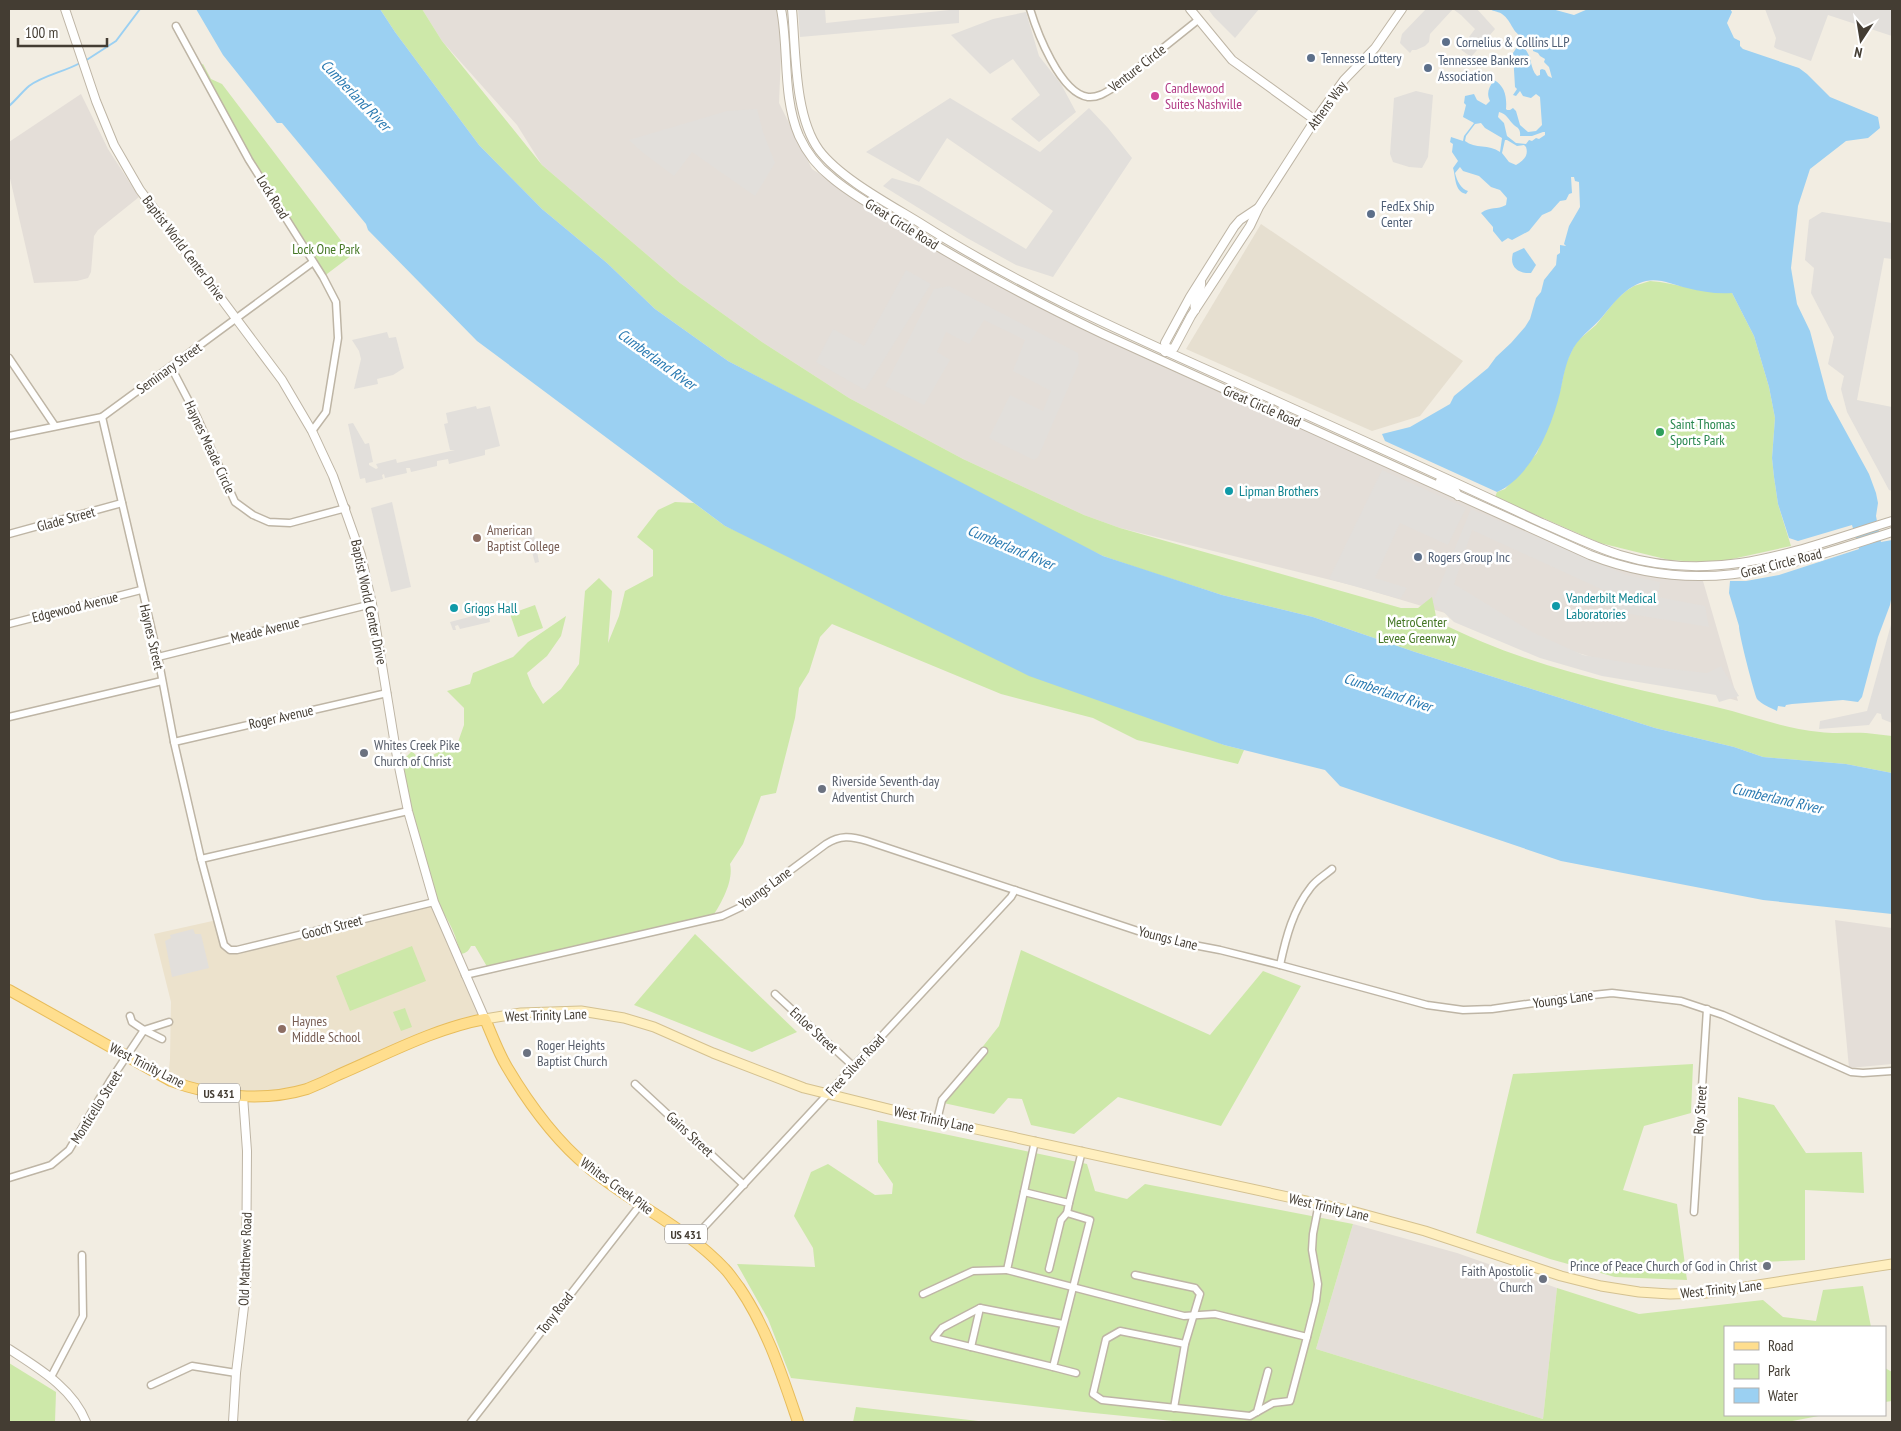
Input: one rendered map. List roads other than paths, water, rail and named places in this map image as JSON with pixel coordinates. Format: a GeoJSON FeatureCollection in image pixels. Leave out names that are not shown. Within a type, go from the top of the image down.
{"type":"FeatureCollection","features":[{"type":"Feature","properties":{"kind":"main road","name":"West Trinity Lane"},"geometry":{"type":"LineString","coordinates":[[9,990],[171,1081],[213,1093],[243,1096],[283,1094],[307,1088],[467,1022],[521,1013],[582,1011],[624,1018],[654,1027],[759,1072],[826,1094],[1319,1203],[1425,1231],[1561,1276],[1601,1286],[1638,1292],[1670,1294],[1706,1293],[1892,1264]]}},
{"type":"Feature","properties":{"kind":"main road","name":"Whites Creek Pike"},"geometry":{"type":"LineString","coordinates":[[485,1019],[506,1066],[540,1118],[589,1168],[640,1205],[693,1239],[726,1270],[763,1326],[798,1422]]}},
{"type":"Feature","properties":{"kind":"street","name":"Great Circle Road"},"geometry":{"type":"LineString","coordinates":[[781,9],[793,116],[805,148],[823,170],[844,187],[908,229],[1037,303],[1601,560],[1635,570],[1674,576],[1721,576],[1758,572],[1892,532]]}},
{"type":"Feature","properties":{"kind":"street","name":"Great Circle Road"},"geometry":{"type":"LineString","coordinates":[[792,9],[803,115],[813,142],[835,167],[928,229],[995,268],[1070,307],[1600,548],[1657,564],[1705,567],[1749,562],[1781,555],[1892,521]]}},
{"type":"Feature","properties":{"kind":"street","name":"Venture Circle"},"geometry":{"type":"LineString","coordinates":[[1030,9],[1040,37],[1053,63],[1073,89],[1087,97],[1102,94],[1120,83],[1198,20]]}},
{"type":"Feature","properties":{"kind":"street"},"geometry":{"type":"LineString","coordinates":[[1190,9],[1232,60],[1315,120]]}},
{"type":"Feature","properties":{"kind":"street","name":"Athens Way"},"geometry":{"type":"LineString","coordinates":[[1166,350],[1174,348],[1195,310],[1250,226],[1259,207],[1315,120],[1344,80],[1375,48],[1402,9]]}},
{"type":"Feature","properties":{"kind":"street","name":"Baptist World Center Drive"},"geometry":{"type":"LineString","coordinates":[[65,10],[96,101],[114,145],[140,190],[282,380],[312,432],[346,508],[361,555],[372,604],[397,757],[408,811],[434,902],[485,1019]]}},
{"type":"Feature","properties":{"kind":"street","name":"Lock Road"},"geometry":{"type":"LineString","coordinates":[[176,26],[250,160],[314,262],[336,302],[338,338],[326,412],[312,432]]}},
{"type":"Feature","properties":{"kind":"street","name":"Athens Way"},"geometry":{"type":"LineString","coordinates":[[1161,361],[1166,350],[1165,343],[1200,280],[1234,227],[1240,220],[1259,207]]}},
{"type":"Feature","properties":{"kind":"street","name":"Seminary Street"},"geometry":{"type":"LineString","coordinates":[[9,436],[102,416],[314,262]]}},
{"type":"Feature","properties":{"kind":"street"},"geometry":{"type":"LineString","coordinates":[[1195,310],[1195,300],[1202,287],[1200,280]]}},
{"type":"Feature","properties":{"kind":"street"},"geometry":{"type":"LineString","coordinates":[[9,358],[54,426]]}},
{"type":"Feature","properties":{"kind":"street","name":"Haynes Meade Circle"},"geometry":{"type":"LineString","coordinates":[[171,367],[197,417],[235,502],[253,515],[269,522],[290,523],[346,508]]}},
{"type":"Feature","properties":{"kind":"street","name":"Haynes Street"},"geometry":{"type":"LineString","coordinates":[[102,416],[158,657],[174,742],[200,859],[224,945],[230,950]]}},
{"type":"Feature","properties":{"kind":"street"},"geometry":{"type":"LineString","coordinates":[[1425,469],[1435,479],[1454,488],[1458,496]]}},
{"type":"Feature","properties":{"kind":"street","name":"Glade Street"},"geometry":{"type":"LineString","coordinates":[[9,534],[122,503]]}},
{"type":"Feature","properties":{"kind":"street","name":"Edgewood Avenue"},"geometry":{"type":"LineString","coordinates":[[9,624],[142,590]]}},
{"type":"Feature","properties":{"kind":"street","name":"Meade Avenue"},"geometry":{"type":"LineString","coordinates":[[158,657],[372,604]]}},
{"type":"Feature","properties":{"kind":"street"},"geometry":{"type":"LineString","coordinates":[[9,716],[162,681]]}},
{"type":"Feature","properties":{"kind":"street","name":"Roger Avenue"},"geometry":{"type":"LineString","coordinates":[[174,742],[388,693]]}},
{"type":"Feature","properties":{"kind":"street"},"geometry":{"type":"LineString","coordinates":[[200,859],[408,811]]}},
{"type":"Feature","properties":{"kind":"street","name":"Youngs Lane"},"geometry":{"type":"LineString","coordinates":[[465,975],[722,916],[741,907],[826,844],[840,837],[854,837],[1162,939],[1220,950],[1427,1005],[1463,1010],[1492,1009],[1583,996],[1612,994],[1674,1000],[1707,1009],[1851,1072],[1874,1073],[1892,1071]]}},
{"type":"Feature","properties":{"kind":"street"},"geometry":{"type":"LineString","coordinates":[[1280,965],[1288,931],[1297,908],[1312,886],[1332,869]]}},
{"type":"Feature","properties":{"kind":"street","name":"Free Silver Road"},"geometry":{"type":"LineString","coordinates":[[693,1239],[826,1094],[1012,897],[1015,890]]}},
{"type":"Feature","properties":{"kind":"street","name":"Gooch Street"},"geometry":{"type":"LineString","coordinates":[[230,950],[237,950],[434,902]]}},
{"type":"Feature","properties":{"kind":"street","name":"Enloe Street"},"geometry":{"type":"LineString","coordinates":[[775,994],[853,1066]]}},
{"type":"Feature","properties":{"kind":"street","name":"Roy Street"},"geometry":{"type":"LineString","coordinates":[[1694,1212],[1707,1009]]}},
{"type":"Feature","properties":{"kind":"street"},"geometry":{"type":"LineString","coordinates":[[130,1016],[132,1022],[162,1039]]}},
{"type":"Feature","properties":{"kind":"street"},"geometry":{"type":"LineString","coordinates":[[144,1030],[169,1022]]}},
{"type":"Feature","properties":{"kind":"street","name":"Monticello Street"},"geometry":{"type":"LineString","coordinates":[[9,1178],[51,1165],[69,1150],[110,1081],[144,1030]]}},
{"type":"Feature","properties":{"kind":"street"},"geometry":{"type":"LineString","coordinates":[[937,1120],[942,1100],[984,1051]]}},
{"type":"Feature","properties":{"kind":"street","name":"Gains Street"},"geometry":{"type":"LineString","coordinates":[[635,1084],[744,1185]]}},
{"type":"Feature","properties":{"kind":"street","name":"Old Matthews Road"},"geometry":{"type":"LineString","coordinates":[[233,1422],[236,1373],[246,1290],[247,1160],[243,1096]]}},
{"type":"Feature","properties":{"kind":"street"},"geometry":{"type":"LineString","coordinates":[[1007,1270],[1035,1141]]}},
{"type":"Feature","properties":{"kind":"street"},"geometry":{"type":"LineString","coordinates":[[1049,1268],[1061,1220],[1067,1213],[1082,1151]]}},
{"type":"Feature","properties":{"kind":"street"},"geometry":{"type":"LineString","coordinates":[[1024,1192],[1069,1203]]}},
{"type":"Feature","properties":{"kind":"street"},"geometry":{"type":"LineString","coordinates":[[1185,1344],[1120,1331],[1113,1334],[1106,1339],[1093,1394],[1102,1400],[1250,1416],[1273,1403],[1290,1401],[1316,1302],[1318,1284],[1312,1250],[1319,1203]]}},
{"type":"Feature","properties":{"kind":"street","name":"Tony Road"},"geometry":{"type":"LineString","coordinates":[[471,1422],[640,1205]]}},
{"type":"Feature","properties":{"kind":"street"},"geometry":{"type":"LineString","coordinates":[[1053,1367],[1090,1220],[1067,1213]]}},
{"type":"Feature","properties":{"kind":"street"},"geometry":{"type":"LineString","coordinates":[[51,1377],[83,1316],[82,1255]]}},
{"type":"Feature","properties":{"kind":"street"},"geometry":{"type":"LineString","coordinates":[[923,1294],[973,1271],[1007,1270],[1184,1316],[1215,1314],[1307,1337]]}},
{"type":"Feature","properties":{"kind":"street"},"geometry":{"type":"LineString","coordinates":[[1135,1275],[1195,1288],[1200,1294],[1185,1344],[1174,1408]]}},
{"type":"Feature","properties":{"kind":"street"},"geometry":{"type":"LineString","coordinates":[[1063,1324],[980,1308],[942,1328],[934,1338],[1076,1373]]}},
{"type":"Feature","properties":{"kind":"street"},"geometry":{"type":"LineString","coordinates":[[971,1347],[980,1308]]}},
{"type":"Feature","properties":{"kind":"street"},"geometry":{"type":"LineString","coordinates":[[9,1349],[51,1377],[82,1411],[86,1422]]}},
{"type":"Feature","properties":{"kind":"street"},"geometry":{"type":"LineString","coordinates":[[151,1384],[192,1366],[236,1373]]}},
{"type":"Feature","properties":{"kind":"street"},"geometry":{"type":"LineString","coordinates":[[1257,1412],[1268,1370]]}},
{"type":"Feature","properties":{"kind":"water","name":"Cumberland River"},"geometry":{"type":"Polygon","coordinates":[[[196,9],[380,9],[479,145],[542,209],[607,263],[655,309],[728,361],[1103,556],[1222,595],[1313,617],[1415,652],[1655,728],[1734,747],[1763,757],[1846,764],[1892,773],[1892,914],[1763,900],[1561,861],[1340,786],[1325,770],[1224,745],[1029,676],[725,526],[477,341],[368,230],[366,224],[282,123],[277,123],[223,55],[196,9]]]}},
{"type":"Feature","properties":{"kind":"water"},"geometry":{"type":"Polygon","coordinates":[[[1490,9],[1552,9],[1574,15],[1588,9],[1730,9],[1732,12],[1727,23],[1734,38],[1740,41],[1740,46],[1743,49],[1799,68],[1830,97],[1878,117],[1880,128],[1868,138],[1846,141],[1810,169],[1798,206],[1791,268],[1797,304],[1810,331],[1828,399],[1869,474],[1876,493],[1878,503],[1876,516],[1881,542],[1892,540],[1892,594],[1890,605],[1878,637],[1862,697],[1858,702],[1843,700],[1792,704],[1785,707],[1778,706],[1777,711],[1761,703],[1755,694],[1729,593],[1730,581],[1746,581],[1779,575],[1859,549],[1852,525],[1798,541],[1789,538],[1778,504],[1774,477],[1772,458],[1775,418],[1769,387],[1754,336],[1732,293],[1704,292],[1651,280],[1633,286],[1622,295],[1581,338],[1574,348],[1566,367],[1551,421],[1530,463],[1509,485],[1497,492],[1385,441],[1382,434],[1410,427],[1450,404],[1454,396],[1488,368],[1525,327],[1530,319],[1536,298],[1541,292],[1544,280],[1556,265],[1557,255],[1560,253],[1560,245],[1566,246],[1564,244],[1569,226],[1580,207],[1579,182],[1575,181],[1574,177],[1571,177],[1572,193],[1569,194],[1566,200],[1560,201],[1551,211],[1542,215],[1529,231],[1512,240],[1508,238],[1502,242],[1493,231],[1493,227],[1481,213],[1506,205],[1507,198],[1500,190],[1491,187],[1479,176],[1463,171],[1460,167],[1455,173],[1458,182],[1461,187],[1468,191],[1466,194],[1457,187],[1453,168],[1458,161],[1452,152],[1453,144],[1450,142],[1451,137],[1463,141],[1464,136],[1474,123],[1463,117],[1466,105],[1464,103],[1465,96],[1474,94],[1477,100],[1486,105],[1490,101],[1488,95],[1494,80],[1501,85],[1504,92],[1506,109],[1510,110],[1513,108],[1516,111],[1520,125],[1528,132],[1536,131],[1542,125],[1540,97],[1536,94],[1531,98],[1523,96],[1520,91],[1516,96],[1513,95],[1517,89],[1515,87],[1513,53],[1517,47],[1522,46],[1528,53],[1537,76],[1540,75],[1540,70],[1542,69],[1552,78],[1549,67],[1544,62],[1545,59],[1533,51],[1533,48],[1523,40],[1524,38],[1517,33],[1506,17],[1490,9]],[[1499,112],[1498,117],[1504,123],[1507,136],[1516,143],[1526,144],[1529,140],[1539,139],[1545,135],[1545,132],[1543,132],[1532,136],[1520,136],[1518,128],[1505,115],[1499,112]],[[1481,123],[1475,124],[1466,136],[1465,141],[1500,152],[1502,138],[1485,128],[1481,123]],[[1505,140],[1502,153],[1509,162],[1516,165],[1525,158],[1527,150],[1524,145],[1517,146],[1505,140]]]}},
{"type":"Feature","properties":{"kind":"water"},"geometry":{"type":"Polygon","coordinates":[[[1524,248],[1536,265],[1531,273],[1519,271],[1512,262],[1513,253],[1524,248]]]}},
{"type":"Feature","properties":{"kind":"waterway"},"geometry":{"type":"LineString","coordinates":[[85,61],[116,41],[140,9]]}},
{"type":"Feature","properties":{"kind":"waterway"},"geometry":{"type":"LineString","coordinates":[[9,106],[26,88],[35,82],[80,63]]}},
{"type":"Feature","properties":{"kind":"place","name":"Cornelius & Collins LLP"},"geometry":{"type":"Point","coordinates":[1446,42]}},
{"type":"Feature","properties":{"kind":"place","name":"Tennesse Lottery"},"geometry":{"type":"Point","coordinates":[1311,58]}},
{"type":"Feature","properties":{"kind":"place","name":"Tennessee Bankers Association"},"geometry":{"type":"Point","coordinates":[1428,68]}},
{"type":"Feature","properties":{"kind":"place","name":"Candlewood Suites Nashville"},"geometry":{"type":"Point","coordinates":[1155,96]}},
{"type":"Feature","properties":{"kind":"place","name":"FedEx Ship Center"},"geometry":{"type":"Point","coordinates":[1371,214]}},
{"type":"Feature","properties":{"kind":"place","name":"Saint Thomas Sports Park"},"geometry":{"type":"Point","coordinates":[1660,432]}},
{"type":"Feature","properties":{"kind":"place","name":"Lipman Brothers"},"geometry":{"type":"Point","coordinates":[1229,491]}},
{"type":"Feature","properties":{"kind":"place","name":"American Baptist College"},"geometry":{"type":"Point","coordinates":[477,538]}},
{"type":"Feature","properties":{"kind":"place","name":"Rogers Group Inc"},"geometry":{"type":"Point","coordinates":[1418,557]}},
{"type":"Feature","properties":{"kind":"place","name":"Vanderbilt Medical Laboratories"},"geometry":{"type":"Point","coordinates":[1556,606]}},
{"type":"Feature","properties":{"kind":"place","name":"Griggs Hall"},"geometry":{"type":"Point","coordinates":[454,608]}},
{"type":"Feature","properties":{"kind":"place","name":"Whites Creek Pike Church of Christ"},"geometry":{"type":"Point","coordinates":[364,753]}},
{"type":"Feature","properties":{"kind":"place","name":"Riverside Seventh-day Adventist Church"},"geometry":{"type":"Point","coordinates":[822,789]}},
{"type":"Feature","properties":{"kind":"place","name":"Haynes Middle School"},"geometry":{"type":"Point","coordinates":[282,1029]}},
{"type":"Feature","properties":{"kind":"place","name":"Roger Heights Baptist Church"},"geometry":{"type":"Point","coordinates":[527,1053]}},
{"type":"Feature","properties":{"kind":"place","name":"Prince of Peace Church of God in Christ"},"geometry":{"type":"Point","coordinates":[1767,1266]}},
{"type":"Feature","properties":{"kind":"place","name":"Faith Apostolic Church"},"geometry":{"type":"Point","coordinates":[1543,1279]}},
{"type":"Feature","properties":{"kind":"park label","name":"Lock One Park"},"geometry":{"type":"Point","coordinates":[326,249]}},
{"type":"Feature","properties":{"kind":"park label","name":"MetroCenter Levee Greenway"},"geometry":{"type":"Point","coordinates":[1417,630]}}]}
